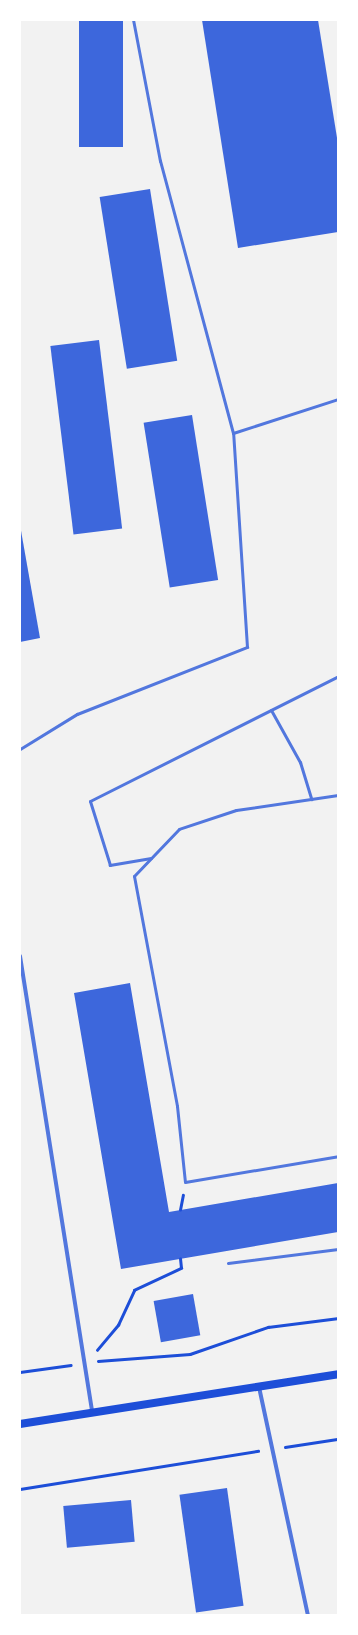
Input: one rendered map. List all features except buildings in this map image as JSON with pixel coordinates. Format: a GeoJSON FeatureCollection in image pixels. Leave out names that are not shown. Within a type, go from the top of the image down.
{"type":"FeatureCollection","features":[{"type":"Feature","properties":{"kind":"main road"},"geometry":{"type":"LineString","coordinates":[[20,1424],[338,1374]]}},
{"type":"Feature","properties":{"kind":"street"},"geometry":{"type":"LineString","coordinates":[[20,956],[86,1362],[92,1413]]}},
{"type":"Feature","properties":{"kind":"street"},"geometry":{"type":"LineString","coordinates":[[259,1387],[308,1615]]}},
{"type":"Feature","properties":{"kind":"lane"},"geometry":{"type":"LineString","coordinates":[[20,749],[77,714],[247,647],[234,433],[160,161],[133,20]]}},
{"type":"Feature","properties":{"kind":"lane"},"geometry":{"type":"LineString","coordinates":[[234,433],[338,399]]}},
{"type":"Feature","properties":{"kind":"lane"},"geometry":{"type":"LineString","coordinates":[[151,858],[110,865],[90,801],[338,676]]}},
{"type":"Feature","properties":{"kind":"lane"},"geometry":{"type":"LineString","coordinates":[[270,710],[300,762],[311,799]]}},
{"type":"Feature","properties":{"kind":"lane"},"geometry":{"type":"LineString","coordinates":[[338,795],[236,810],[179,829],[134,876],[177,1106],[185,1182],[338,1156]]}},
{"type":"Feature","properties":{"kind":"lane"},"geometry":{"type":"LineString","coordinates":[[228,1263],[338,1249]]}},
{"type":"Feature","properties":{"kind":"path"},"geometry":{"type":"LineString","coordinates":[[86,1362],[118,1325],[134,1290],[181,1268],[180,1259]]}},
{"type":"Feature","properties":{"kind":"path"},"geometry":{"type":"LineString","coordinates":[[20,1372],[86,1362],[190,1354],[268,1327],[338,1318]]}},
{"type":"Feature","properties":{"kind":"path"},"geometry":{"type":"LineString","coordinates":[[20,1489],[338,1439]]}}]}
